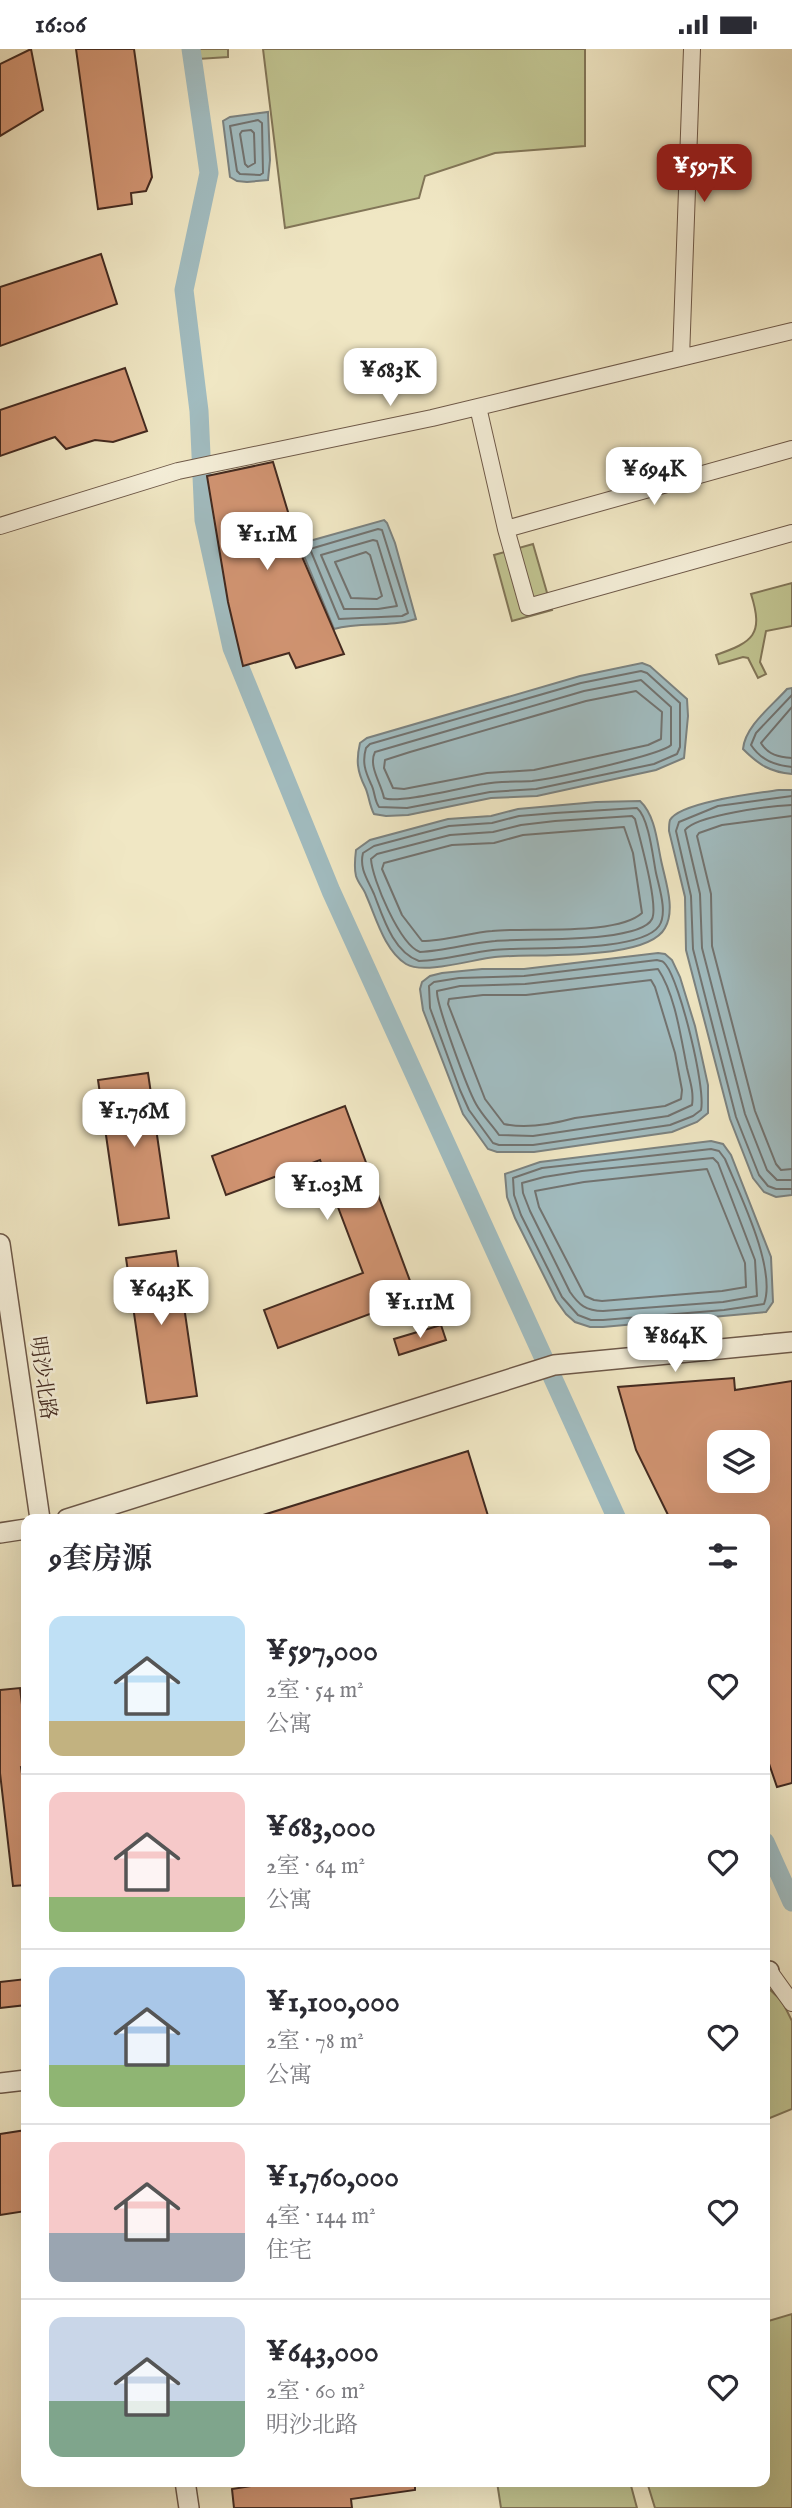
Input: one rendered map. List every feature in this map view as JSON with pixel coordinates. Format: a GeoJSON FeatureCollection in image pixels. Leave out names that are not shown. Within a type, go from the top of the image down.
{"type":"FeatureCollection","features":[{"type":"Feature","properties":{"kind":"street"},"geometry":{"type":"LineString","coordinates":[[681,358],[692,49]]}},
{"type":"Feature","properties":{"kind":"street"},"geometry":{"type":"LineString","coordinates":[[0,526],[178,471],[478,407],[792,331]]}},
{"type":"Feature","properties":{"kind":"street"},"geometry":{"type":"LineString","coordinates":[[478,407],[506,529],[528,607],[792,533]]}},
{"type":"Feature","properties":{"kind":"street"},"geometry":{"type":"LineString","coordinates":[[506,529],[792,449]]}},
{"type":"Feature","properties":{"kind":"street","name":"明沙北路"},"geometry":{"type":"LineString","coordinates":[[0,1244],[39,1514]]}},
{"type":"Feature","properties":{"kind":"street"},"geometry":{"type":"LineString","coordinates":[[83,1514],[545,1368],[792,1342]]}},
{"type":"Feature","properties":{"kind":"street"},"geometry":{"type":"LineString","coordinates":[[0,1533],[21,1530]]}},
{"type":"Feature","properties":{"kind":"street"},"geometry":{"type":"LineString","coordinates":[[770,1975],[792,2003]]}},
{"type":"Feature","properties":{"kind":"street"},"geometry":{"type":"LineString","coordinates":[[0,2083],[21,2081]]}},
{"type":"Feature","properties":{"kind":"street"},"geometry":{"type":"LineString","coordinates":[[186,2487],[189,2508]]}},
{"type":"Feature","properties":{"kind":"green space"},"geometry":{"type":"Polygon","coordinates":[[[197,49],[228,49],[228,57],[198,59],[197,49]]]}},
{"type":"Feature","properties":{"kind":"green space"},"geometry":{"type":"Polygon","coordinates":[[[263,49],[585,49],[585,146],[495,153],[425,176],[419,198],[285,228],[263,49]]]}},
{"type":"Feature","properties":{"kind":"green space"},"geometry":{"type":"Polygon","coordinates":[[[533,544],[552,610],[512,621],[494,555],[533,544]]]}},
{"type":"Feature","properties":{"kind":"green space"},"geometry":{"type":"Polygon","coordinates":[[[792,583],[792,626],[766,631],[760,662],[766,674],[758,678],[748,658],[719,664],[716,655],[739,646],[752,635],[756,619],[751,594],[792,583]]]}},
{"type":"Feature","properties":{"kind":"green space"},"geometry":{"type":"Polygon","coordinates":[[[770,1990],[782,2001],[792,2021],[792,2109],[770,2118],[770,1990]]]}},
{"type":"Feature","properties":{"kind":"green space"},"geometry":{"type":"Polygon","coordinates":[[[792,2314],[792,2508],[655,2508],[649,2487],[770,2487],[770,2321],[792,2314]]]}},
{"type":"Feature","properties":{"kind":"green space"},"geometry":{"type":"Polygon","coordinates":[[[498,2487],[631,2487],[637,2508],[501,2508],[498,2487]]]}},
{"type":"Feature","properties":{"kind":"water"},"geometry":{"type":"Polygon","coordinates":[[[268,112],[268,180],[237,181],[230,177],[223,121],[230,117],[268,112]]]}},
{"type":"Feature","properties":{"kind":"water"},"geometry":{"type":"Polygon","coordinates":[[[384,520],[395,543],[416,619],[334,629],[299,544],[384,520]]]}},
{"type":"Feature","properties":{"kind":"water"},"geometry":{"type":"Polygon","coordinates":[[[642,663],[650,666],[687,699],[684,758],[656,770],[537,796],[491,798],[408,815],[374,814],[358,765],[360,743],[367,738],[580,676],[642,663]]]}},
{"type":"Feature","properties":{"kind":"water"},"geometry":{"type":"Polygon","coordinates":[[[792,688],[792,774],[765,767],[743,749],[754,724],[787,689],[792,688]]]}},
{"type":"Feature","properties":{"kind":"water"},"geometry":{"type":"Polygon","coordinates":[[[792,790],[792,1195],[776,1197],[764,1192],[753,1178],[730,1119],[686,950],[685,897],[669,830],[670,820],[688,808],[720,799],[792,790]]]}},
{"type":"Feature","properties":{"kind":"water"},"geometry":{"type":"Polygon","coordinates":[[[640,801],[649,813],[655,829],[669,894],[670,912],[665,928],[654,939],[636,946],[586,954],[495,957],[437,967],[414,967],[398,958],[386,942],[356,876],[356,850],[370,840],[448,819],[491,816],[518,809],[640,801]]]}},
{"type":"Feature","properties":{"kind":"water"},"geometry":{"type":"Polygon","coordinates":[[[665,954],[672,960],[680,977],[695,1026],[708,1085],[708,1113],[697,1122],[672,1132],[534,1152],[497,1152],[488,1149],[463,1114],[423,1010],[420,989],[422,982],[430,976],[442,973],[524,969],[665,954]]]}},
{"type":"Feature","properties":{"kind":"water"},"geometry":{"type":"Polygon","coordinates":[[[711,1141],[723,1144],[731,1155],[771,1257],[773,1302],[766,1312],[603,1327],[590,1327],[575,1322],[556,1300],[515,1218],[507,1197],[505,1174],[540,1162],[711,1141]]]}},
{"type":"Feature","properties":{"kind":"building"},"geometry":{"type":"Polygon","coordinates":[[[31,49],[43,110],[0,136],[0,64],[31,49]]]}},
{"type":"Feature","properties":{"kind":"building"},"geometry":{"type":"Polygon","coordinates":[[[76,49],[134,49],[152,177],[146,191],[131,193],[132,204],[98,209],[76,49]]]}},
{"type":"Feature","properties":{"kind":"building"},"geometry":{"type":"Polygon","coordinates":[[[101,254],[117,304],[0,346],[0,287],[101,254]]]}},
{"type":"Feature","properties":{"kind":"building"},"geometry":{"type":"Polygon","coordinates":[[[125,368],[147,431],[113,442],[95,440],[66,449],[55,437],[0,456],[0,410],[125,368]]]}},
{"type":"Feature","properties":{"kind":"building"},"geometry":{"type":"Polygon","coordinates":[[[273,462],[300,552],[344,654],[296,668],[289,653],[243,666],[228,602],[207,476],[273,462]]]}},
{"type":"Feature","properties":{"kind":"building"},"geometry":{"type":"Polygon","coordinates":[[[148,1073],[169,1218],[119,1225],[98,1080],[148,1073]]]}},
{"type":"Feature","properties":{"kind":"building"},"geometry":{"type":"Polygon","coordinates":[[[345,1106],[416,1297],[278,1348],[264,1310],[363,1273],[320,1160],[226,1195],[212,1156],[345,1106]]]}},
{"type":"Feature","properties":{"kind":"building"},"geometry":{"type":"Polygon","coordinates":[[[176,1251],[197,1396],[147,1403],[126,1258],[176,1251]]]}},
{"type":"Feature","properties":{"kind":"building"},"geometry":{"type":"Polygon","coordinates":[[[441,1325],[446,1340],[399,1355],[394,1339],[441,1325]]]}},
{"type":"Feature","properties":{"kind":"building"},"geometry":{"type":"Polygon","coordinates":[[[734,1378],[735,1390],[792,1381],[792,1783],[777,1787],[770,1767],[770,1514],[668,1514],[636,1450],[618,1387],[734,1378]]]}},
{"type":"Feature","properties":{"kind":"building"},"geometry":{"type":"Polygon","coordinates":[[[468,1451],[487,1514],[266,1514],[468,1451]]]}},
{"type":"Feature","properties":{"kind":"building"},"geometry":{"type":"Polygon","coordinates":[[[20,1688],[21,1696],[21,1885],[13,1886],[0,1773],[0,1690],[20,1688]]]}},
{"type":"Feature","properties":{"kind":"building"},"geometry":{"type":"Polygon","coordinates":[[[21,1980],[21,2006],[0,2008],[0,1982],[21,1980]]]}},
{"type":"Feature","properties":{"kind":"building"},"geometry":{"type":"Polygon","coordinates":[[[21,2131],[21,2212],[0,2215],[0,2134],[21,2131]]]}},
{"type":"Feature","properties":{"kind":"building"},"geometry":{"type":"Polygon","coordinates":[[[415,2487],[415,2490],[351,2499],[352,2508],[234,2508],[232,2489],[415,2487]]]}},
{"type":"Feature","properties":{"kind":"waterway"},"geometry":{"type":"LineString","coordinates":[[191,49],[209,173],[184,290],[199,411],[204,520],[232,648],[331,891],[615,1514]]}},
{"type":"Feature","properties":{"kind":"waterway"},"geometry":{"type":"LineString","coordinates":[[770,1853],[792,1902]]}}]}
